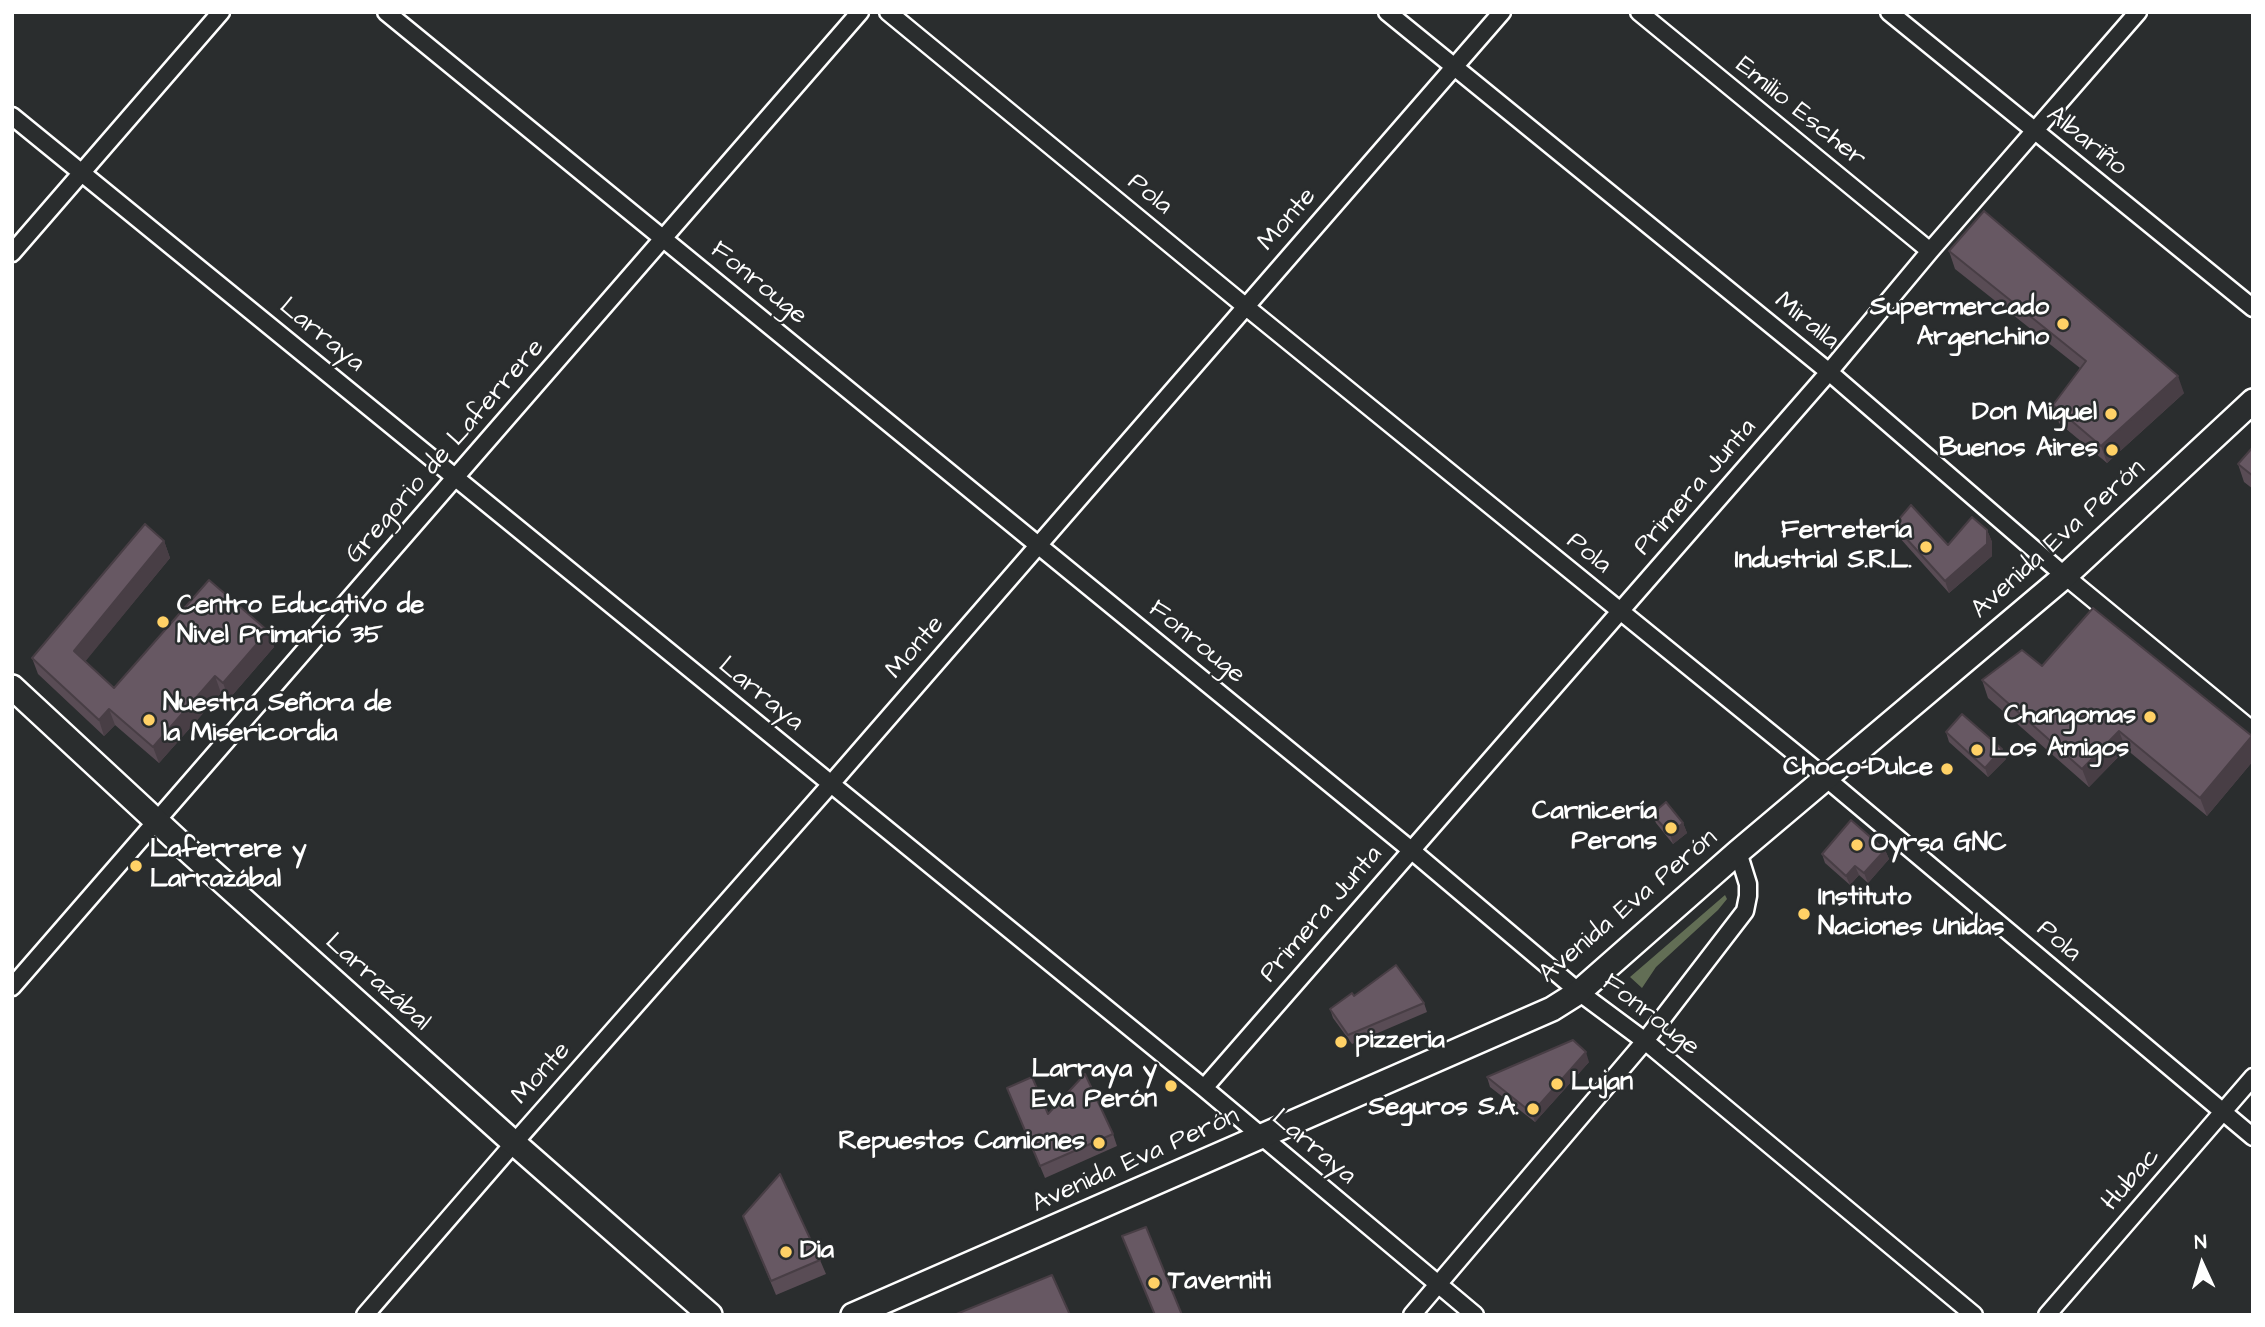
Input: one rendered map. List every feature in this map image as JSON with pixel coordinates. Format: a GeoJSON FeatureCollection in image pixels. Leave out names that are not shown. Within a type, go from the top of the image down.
{"type":"FeatureCollection","features":[{"type":"Feature","properties":{"kind":"main road","name":"Avenida Eva Perón"},"geometry":{"type":"LineString","coordinates":[[853,1315],[1552,1009],[1579,992],[1738,852],[2065,576],[2253,401]]}},
{"type":"Feature","properties":{"kind":"main road","name":"Larrazábal"},"geometry":{"type":"LineString","coordinates":[[12,687],[156,822],[710,1315]]}},
{"type":"Feature","properties":{"kind":"street"},"geometry":{"type":"LineString","coordinates":[[12,253],[221,12]]}},
{"type":"Feature","properties":{"kind":"street","name":"Fonrouge"},"geometry":{"type":"LineString","coordinates":[[386,12],[1411,850],[1579,992],[1645,1041],[1974,1315]]}},
{"type":"Feature","properties":{"kind":"street","name":"Gregorio de Laferrere"},"geometry":{"type":"LineString","coordinates":[[12,987],[860,12]]}},
{"type":"Feature","properties":{"kind":"street","name":"Pola"},"geometry":{"type":"LineString","coordinates":[[888,12],[1827,779],[2253,1137]]}},
{"type":"Feature","properties":{"kind":"street","name":"Miralla"},"geometry":{"type":"LineString","coordinates":[[1387,12],[1829,372],[2065,576],[2253,731]]}},
{"type":"Feature","properties":{"kind":"street","name":"Monte"},"geometry":{"type":"LineString","coordinates":[[365,1315],[1502,12]]}},
{"type":"Feature","properties":{"kind":"street","name":"Emilio Escher"},"geometry":{"type":"LineString","coordinates":[[1639,12],[1930,251]]}},
{"type":"Feature","properties":{"kind":"street","name":"Albariño"},"geometry":{"type":"LineString","coordinates":[[1889,12],[2253,308]]}},
{"type":"Feature","properties":{"kind":"street","name":"Primera Junta"},"geometry":{"type":"LineString","coordinates":[[1204,1088],[1829,372],[1930,251],[2138,12]]}},
{"type":"Feature","properties":{"kind":"street","name":"Larraya"},"geometry":{"type":"LineString","coordinates":[[12,116],[1204,1088],[1475,1315]]}},
{"type":"Feature","properties":{"kind":"street"},"geometry":{"type":"LineString","coordinates":[[1412,1315],[1645,1041],[1745,911],[1748,884],[1738,852]]}},
{"type":"Feature","properties":{"kind":"street","name":"Hubac"},"geometry":{"type":"LineString","coordinates":[[2047,1315],[2253,1077]]}},
{"type":"Feature","properties":{"kind":"green space"},"geometry":{"type":"Polygon","coordinates":[[[1725,895],[1727,899],[1718,910],[1656,967],[1642,988],[1630,977],[1725,895]]]}},
{"type":"Feature","properties":{"kind":"building","name":"Supermercado Argenchino"},"geometry":{"type":"Polygon","coordinates":[[[1984,211],[2178,376],[2101,446],[2053,405],[2086,361],[1949,251],[1984,211]]]}},
{"type":"Feature","properties":{"kind":"building"},"geometry":{"type":"Polygon","coordinates":[[[2253,447],[2253,476],[2238,464],[2253,447]]]}},
{"type":"Feature","properties":{"kind":"building"},"geometry":{"type":"Polygon","coordinates":[[[1911,505],[1948,545],[1972,517],[1987,530],[1987,544],[1945,581],[1894,525],[1911,505]]]}},
{"type":"Feature","properties":{"kind":"building"},"geometry":{"type":"Polygon","coordinates":[[[145,524],[164,541],[74,651],[114,688],[209,580],[268,631],[223,683],[215,676],[153,747],[109,709],[99,720],[32,658],[145,524]]]}},
{"type":"Feature","properties":{"kind":"building","name":"Changomas"},"geometry":{"type":"Polygon","coordinates":[[[2093,608],[2252,736],[2200,798],[2119,731],[2082,769],[1982,680],[2022,650],[2042,666],[2093,608]]]}},
{"type":"Feature","properties":{"kind":"building","name":"Los Amigos"},"geometry":{"type":"Polygon","coordinates":[[[1962,714],[2002,749],[1985,768],[1946,732],[1962,714]]]}},
{"type":"Feature","properties":{"kind":"building"},"geometry":{"type":"Polygon","coordinates":[[[1666,802],[1683,823],[1670,834],[1652,814],[1666,802]]]}},
{"type":"Feature","properties":{"kind":"building","name":"Oyrsa GNC"},"geometry":{"type":"Polygon","coordinates":[[[1851,820],[1885,850],[1864,873],[1855,866],[1846,876],[1822,854],[1851,820]]]}},
{"type":"Feature","properties":{"kind":"building"},"geometry":{"type":"Polygon","coordinates":[[[1396,965],[1424,1003],[1348,1035],[1330,1009],[1352,993],[1354,996],[1396,965]]]}},
{"type":"Feature","properties":{"kind":"building"},"geometry":{"type":"Polygon","coordinates":[[[1573,1040],[1586,1052],[1532,1113],[1487,1077],[1573,1040]]]}},
{"type":"Feature","properties":{"kind":"building"},"geometry":{"type":"Polygon","coordinates":[[[1085,1074],[1113,1134],[1040,1166],[1007,1088],[1032,1077],[1048,1114],[1085,1074]]]}},
{"type":"Feature","properties":{"kind":"building","name":"Dia"},"geometry":{"type":"Polygon","coordinates":[[[780,1174],[820,1260],[771,1281],[743,1216],[780,1174]]]}},
{"type":"Feature","properties":{"kind":"building","name":"Taverniti"},"geometry":{"type":"Polygon","coordinates":[[[1146,1227],[1182,1315],[1155,1315],[1122,1236],[1146,1227]]]}},
{"type":"Feature","properties":{"kind":"building"},"geometry":{"type":"Polygon","coordinates":[[[1052,1275],[1070,1315],[954,1315],[1052,1275]]]}},
{"type":"Feature","properties":{"kind":"place","name":"Supermercado Argenchino"},"geometry":{"type":"Point","coordinates":[2063,324]}},
{"type":"Feature","properties":{"kind":"place","name":"Don Miguel"},"geometry":{"type":"Point","coordinates":[2111,414]}},
{"type":"Feature","properties":{"kind":"place","name":"Buenos Aires"},"geometry":{"type":"Point","coordinates":[2112,450]}},
{"type":"Feature","properties":{"kind":"place","name":"Ferretería Industrial S.R.L."},"geometry":{"type":"Point","coordinates":[1926,547]}},
{"type":"Feature","properties":{"kind":"place","name":"Centro Educativo de Nivel Primario 35"},"geometry":{"type":"Point","coordinates":[163,622]}},
{"type":"Feature","properties":{"kind":"place","name":"Changomas"},"geometry":{"type":"Point","coordinates":[2150,717]}},
{"type":"Feature","properties":{"kind":"place","name":"Nuestra Señora de la Misericordia"},"geometry":{"type":"Point","coordinates":[149,720]}},
{"type":"Feature","properties":{"kind":"place","name":"Los Amigos"},"geometry":{"type":"Point","coordinates":[1977,750]}},
{"type":"Feature","properties":{"kind":"place","name":"Choco-Dulce"},"geometry":{"type":"Point","coordinates":[1947,769]}},
{"type":"Feature","properties":{"kind":"place","name":"Carnicería Perons"},"geometry":{"type":"Point","coordinates":[1671,828]}},
{"type":"Feature","properties":{"kind":"place","name":"Oyrsa GNC"},"geometry":{"type":"Point","coordinates":[1857,845]}},
{"type":"Feature","properties":{"kind":"place","name":"Laferrere y Larrazábal"},"geometry":{"type":"Point","coordinates":[136,866]}},
{"type":"Feature","properties":{"kind":"place","name":"Instituto Naciones Unidas"},"geometry":{"type":"Point","coordinates":[1804,914]}},
{"type":"Feature","properties":{"kind":"place","name":"pizzeria"},"geometry":{"type":"Point","coordinates":[1341,1042]}},
{"type":"Feature","properties":{"kind":"place","name":"Lujan"},"geometry":{"type":"Point","coordinates":[1557,1084]}},
{"type":"Feature","properties":{"kind":"place","name":"Larraya y Eva Perón"},"geometry":{"type":"Point","coordinates":[1171,1086]}},
{"type":"Feature","properties":{"kind":"place","name":"Seguros S.A."},"geometry":{"type":"Point","coordinates":[1533,1109]}},
{"type":"Feature","properties":{"kind":"place","name":"Repuestos Camiones"},"geometry":{"type":"Point","coordinates":[1099,1143]}},
{"type":"Feature","properties":{"kind":"place","name":"Dia"},"geometry":{"type":"Point","coordinates":[786,1252]}},
{"type":"Feature","properties":{"kind":"place","name":"Taverniti"},"geometry":{"type":"Point","coordinates":[1154,1283]}}]}
